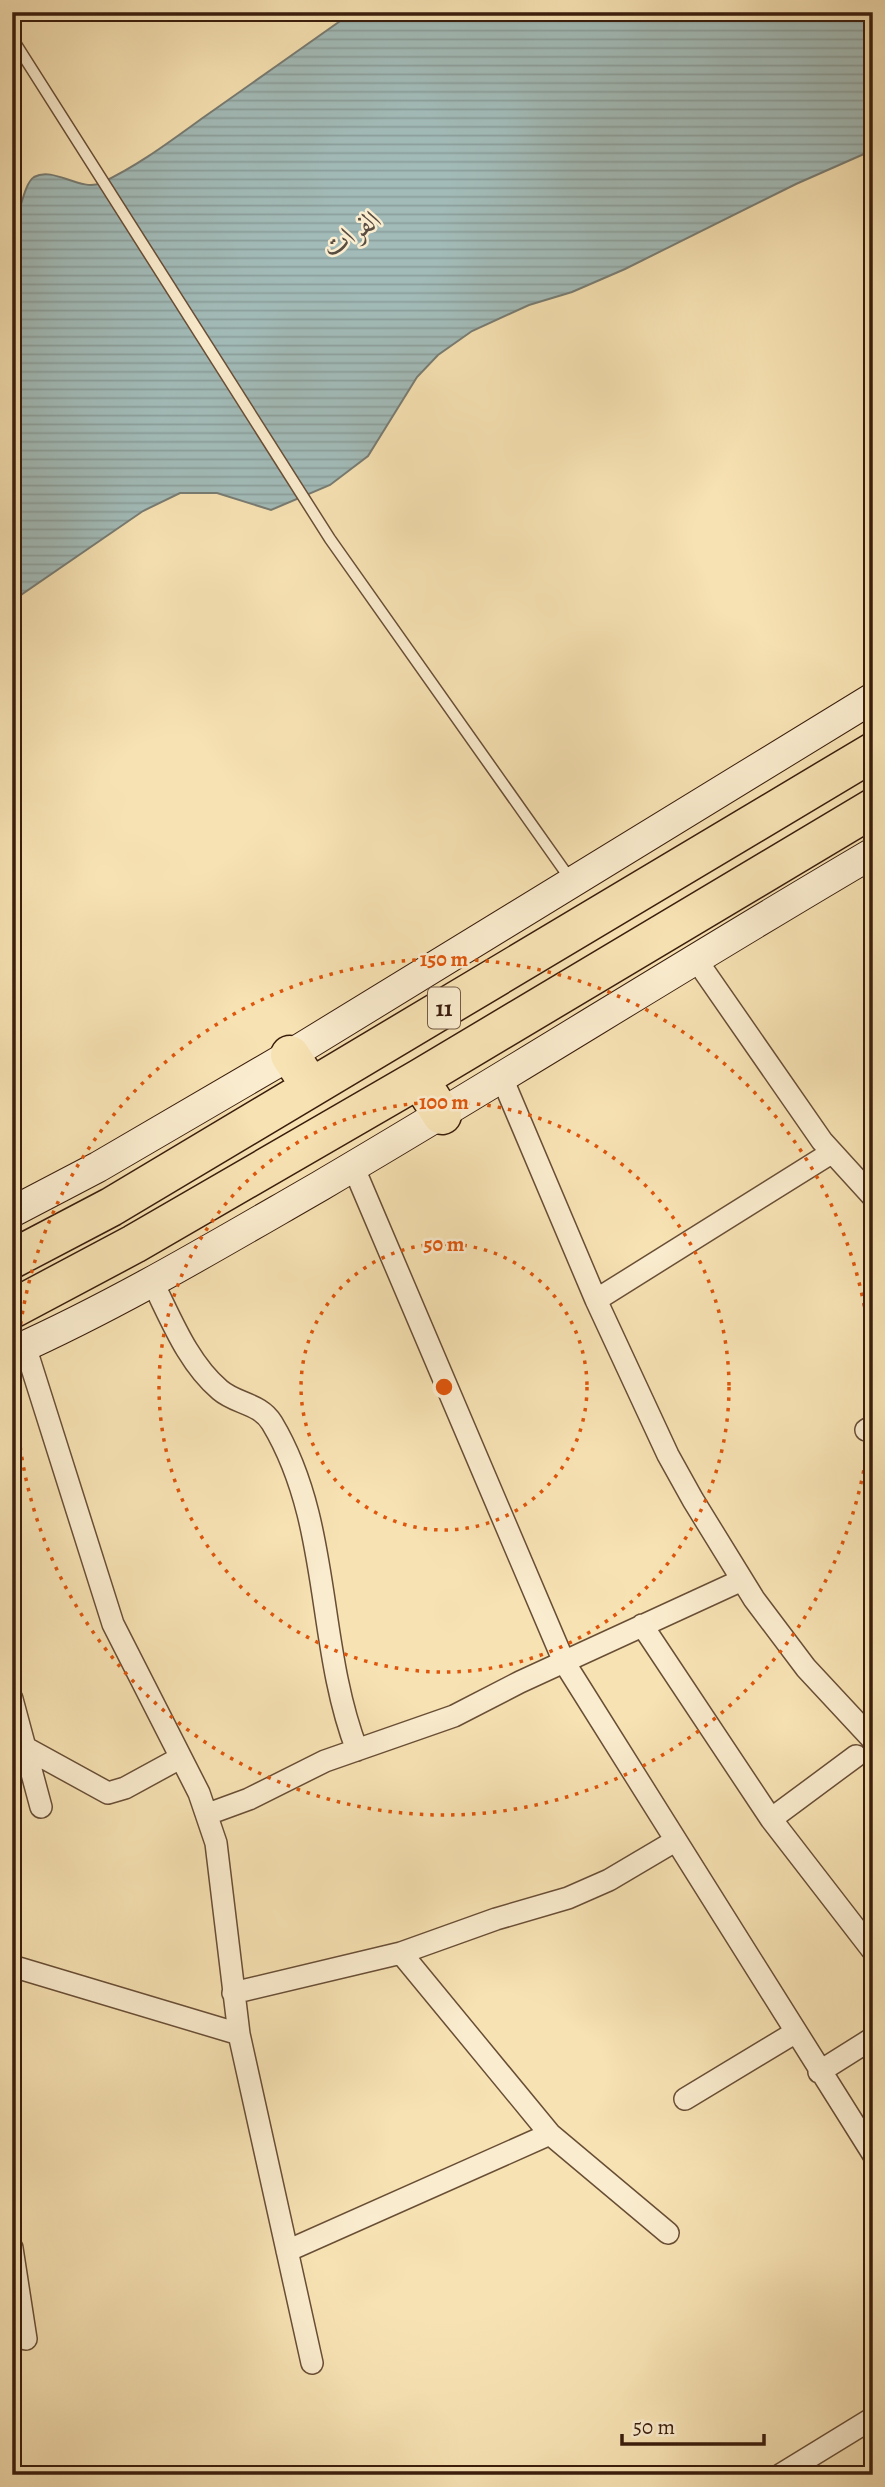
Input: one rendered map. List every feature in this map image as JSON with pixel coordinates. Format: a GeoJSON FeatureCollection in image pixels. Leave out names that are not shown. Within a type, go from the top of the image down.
{"type":"FeatureCollection","features":[{"type":"Feature","properties":{"kind":"highway","name":"11"},"geometry":{"type":"LineString","coordinates":[[12,1259],[111,1207],[873,752]]}},
{"type":"Feature","properties":{"kind":"highway"},"geometry":{"type":"LineString","coordinates":[[838,829],[827,813],[830,799],[873,771]]}},
{"type":"Feature","properties":{"kind":"highway","name":"11"},"geometry":{"type":"LineString","coordinates":[[12,1309],[134,1244],[419,1079],[873,808]]}},
{"type":"Feature","properties":{"kind":"highway"},"geometry":{"type":"LineString","coordinates":[[484,1040],[559,973],[755,855],[763,841],[755,821]]}},
{"type":"Feature","properties":{"kind":"highway"},"geometry":{"type":"LineString","coordinates":[[290,1055],[311,1087]]}},
{"type":"Feature","properties":{"kind":"highway"},"geometry":{"type":"LineString","coordinates":[[419,1079],[442,1115]]}},
{"type":"Feature","properties":{"kind":"main road"},"geometry":{"type":"LineString","coordinates":[[12,1212],[98,1167],[290,1055],[873,698]]}},
{"type":"Feature","properties":{"kind":"main road"},"geometry":{"type":"LineString","coordinates":[[19,1349],[153,1283],[442,1115],[695,958],[873,852]]}},
{"type":"Feature","properties":{"kind":"street"},"geometry":{"type":"LineString","coordinates":[[695,958],[831,1153],[871,1190]]}},
{"type":"Feature","properties":{"kind":"street"},"geometry":{"type":"LineString","coordinates":[[502,1078],[596,1300],[668,1455],[742,1580],[806,1668],[873,1740]]}},
{"type":"Feature","properties":{"kind":"street"},"geometry":{"type":"LineString","coordinates":[[596,1300],[831,1153]]}},
{"type":"Feature","properties":{"kind":"street"},"geometry":{"type":"LineString","coordinates":[[353,1166],[564,1662],[819,2072],[873,2154]]}},
{"type":"Feature","properties":{"kind":"street"},"geometry":{"type":"LineString","coordinates":[[153,1283],[177,1332],[207,1378],[232,1398],[263,1412],[272,1423],[295,1474],[309,1510],[334,1671],[346,1722],[357,1750]]}},
{"type":"Feature","properties":{"kind":"street"},"geometry":{"type":"LineString","coordinates":[[19,1349],[113,1624],[208,1814],[221,1872],[239,2035],[312,2363]]}},
{"type":"Feature","properties":{"kind":"street"},"geometry":{"type":"LineString","coordinates":[[208,1814],[249,1799],[325,1761],[454,1716],[742,1580]]}},
{"type":"Feature","properties":{"kind":"street"},"geometry":{"type":"LineString","coordinates":[[642,1625],[771,1819],[873,1951]]}},
{"type":"Feature","properties":{"kind":"street"},"geometry":{"type":"LineString","coordinates":[[12,1699],[20,1737],[41,1807]]}},
{"type":"Feature","properties":{"kind":"street"},"geometry":{"type":"LineString","coordinates":[[20,1737],[108,1793],[125,1788],[180,1758]]}},
{"type":"Feature","properties":{"kind":"street"},"geometry":{"type":"LineString","coordinates":[[771,1819],[856,1756]]}},
{"type":"Feature","properties":{"kind":"street"},"geometry":{"type":"LineString","coordinates":[[233,1993],[401,1953],[496,1919],[568,1898],[621,1874],[675,1841]]}},
{"type":"Feature","properties":{"kind":"street"},"geometry":{"type":"LineString","coordinates":[[401,1953],[550,2134],[668,2233]]}},
{"type":"Feature","properties":{"kind":"street"},"geometry":{"type":"LineString","coordinates":[[12,1966],[239,2035]]}},
{"type":"Feature","properties":{"kind":"street"},"geometry":{"type":"LineString","coordinates":[[685,2099],[796,2032]]}},
{"type":"Feature","properties":{"kind":"street"},"geometry":{"type":"LineString","coordinates":[[819,2072],[873,2038]]}},
{"type":"Feature","properties":{"kind":"street"},"geometry":{"type":"LineString","coordinates":[[287,2251],[550,2134]]}},
{"type":"Feature","properties":{"kind":"street"},"geometry":{"type":"LineString","coordinates":[[12,2248],[26,2339]]}},
{"type":"Feature","properties":{"kind":"street"},"geometry":{"type":"LineString","coordinates":[[780,2475],[873,2418]]}},
{"type":"Feature","properties":{"kind":"lane"},"geometry":{"type":"LineString","coordinates":[[12,38],[330,539],[572,882]]}},
{"type":"Feature","properties":{"kind":"water","name":"الفرات"},"geometry":{"type":"Polygon","coordinates":[[[353,12],[873,12],[873,150],[796,184],[625,269],[572,292],[529,305],[472,331],[438,355],[417,377],[368,456],[330,485],[271,510],[217,493],[180,493],[143,511],[12,601],[12,229],[31,180],[42,174],[93,185],[115,176],[167,144],[353,12]]]}}]}
